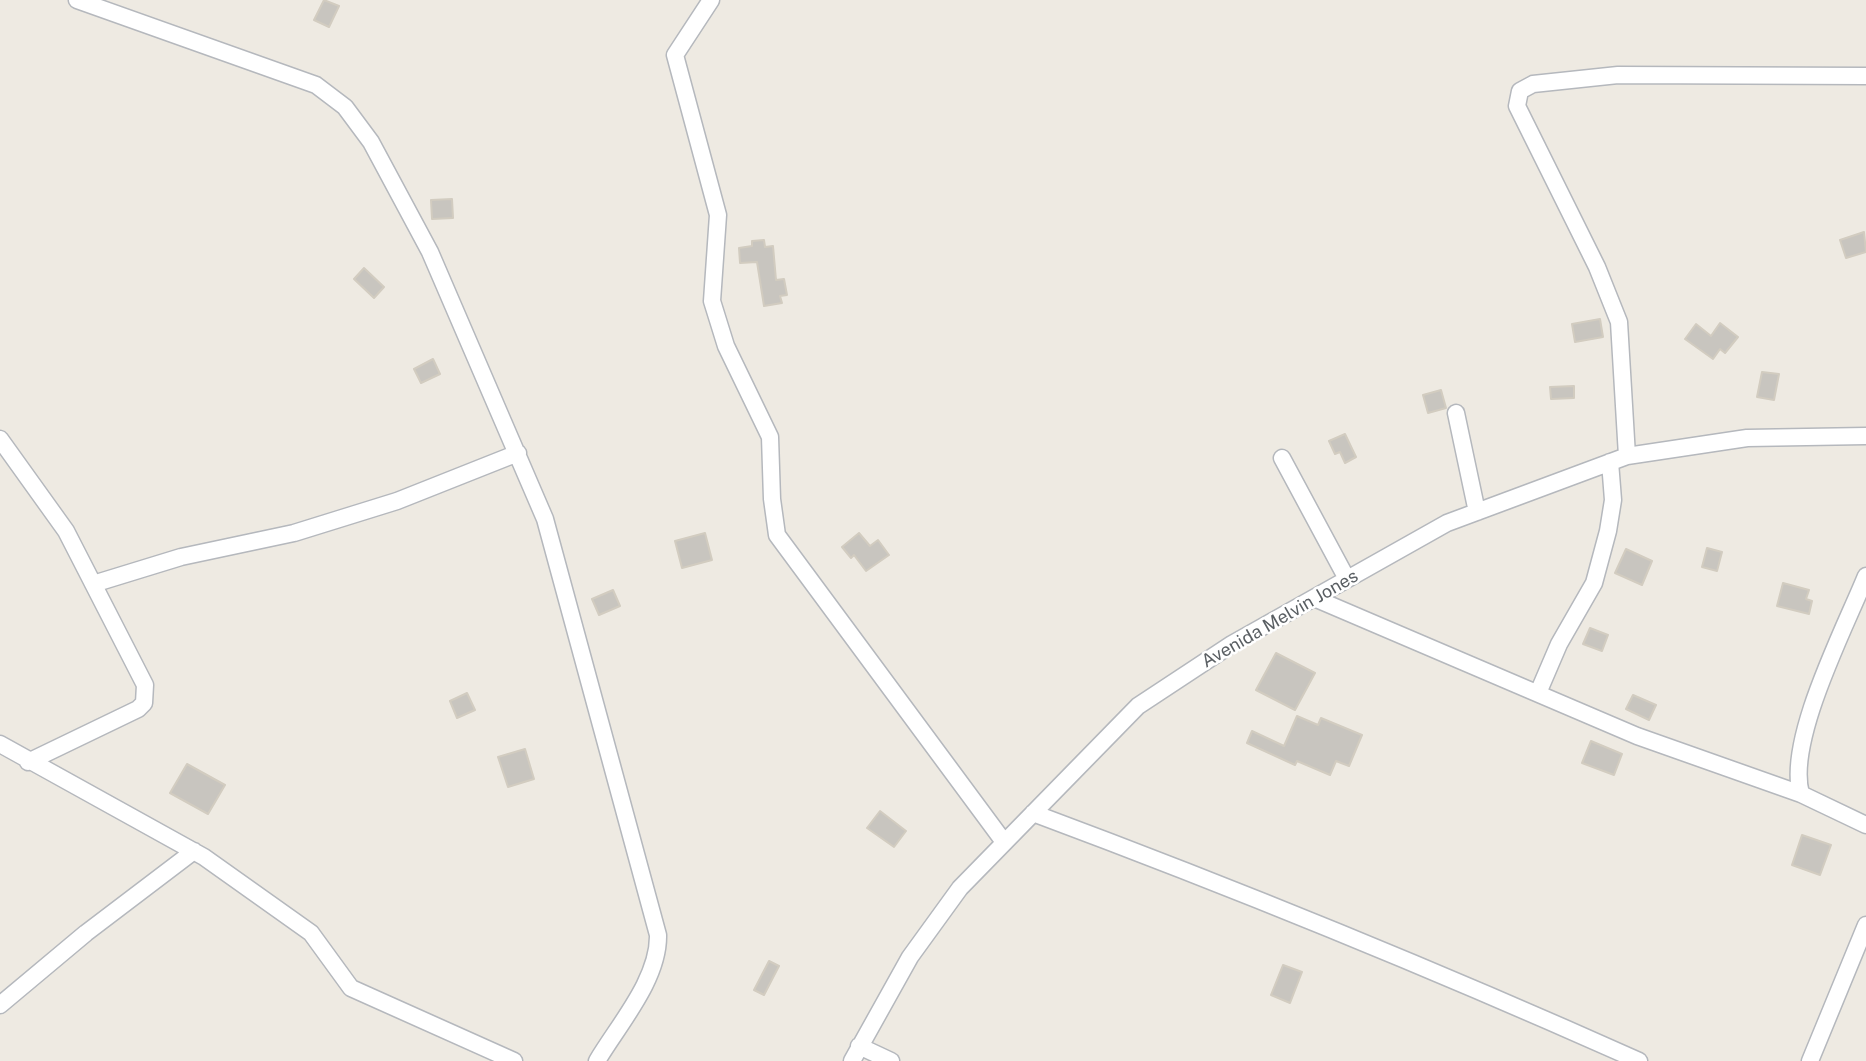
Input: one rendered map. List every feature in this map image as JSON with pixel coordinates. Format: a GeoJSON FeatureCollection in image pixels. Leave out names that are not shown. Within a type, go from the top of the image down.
{"type":"FeatureCollection","features":[{"type":"Feature","properties":{"kind":"street"},"geometry":{"type":"LineString","coordinates":[[77,0],[316,85],[345,107],[371,142],[430,252],[545,519],[658,935],[658,947],[650,971],[597,1061]]}},
{"type":"Feature","properties":{"kind":"street"},"geometry":{"type":"LineString","coordinates":[[711,0],[675,55],[718,215],[712,301],[726,346],[770,437],[772,499],[777,535],[1004,842]]}},
{"type":"Feature","properties":{"kind":"street"},"geometry":{"type":"LineString","coordinates":[[1627,456],[1619,322],[1597,267],[1517,106],[1520,91],[1533,84],[1618,75],[1866,76]]}},
{"type":"Feature","properties":{"kind":"street"},"geometry":{"type":"LineString","coordinates":[[1456,413],[1477,512]]}},
{"type":"Feature","properties":{"kind":"street","name":"Avenida Melvin Jones"},"geometry":{"type":"LineString","coordinates":[[855,1054],[933,923],[960,888],[1138,706],[1232,644],[1447,523],[1627,456],[1747,438],[1866,436]]}},
{"type":"Feature","properties":{"kind":"street"},"geometry":{"type":"LineString","coordinates":[[0,439],[66,531],[145,685],[144,703],[138,709],[28,762]]}},
{"type":"Feature","properties":{"kind":"street"},"geometry":{"type":"LineString","coordinates":[[93,584],[181,558],[294,533],[397,501],[518,453]]}},
{"type":"Feature","properties":{"kind":"street"},"geometry":{"type":"LineString","coordinates":[[1282,458],[1347,579]]}},
{"type":"Feature","properties":{"kind":"street"},"geometry":{"type":"LineString","coordinates":[[1538,693],[1559,644],[1594,583],[1613,500],[1611,462]]}},
{"type":"Feature","properties":{"kind":"street"},"geometry":{"type":"LineString","coordinates":[[1801,794],[1797,764],[1805,728],[1866,576]]}},
{"type":"Feature","properties":{"kind":"street"},"geometry":{"type":"LineString","coordinates":[[1314,598],[1637,736],[1801,794],[1866,825]]}},
{"type":"Feature","properties":{"kind":"street"},"geometry":{"type":"LineString","coordinates":[[0,744],[28,762],[194,851],[311,933],[351,988],[514,1061]]}},
{"type":"Feature","properties":{"kind":"street"},"geometry":{"type":"LineString","coordinates":[[1033,813],[1168,863],[1525,1010],[1639,1061]]}},
{"type":"Feature","properties":{"kind":"street"},"geometry":{"type":"LineString","coordinates":[[0,1005],[86,933],[194,851]]}},
{"type":"Feature","properties":{"kind":"street"},"geometry":{"type":"LineString","coordinates":[[1810,1061],[1866,925]]}},
{"type":"Feature","properties":{"kind":"street"},"geometry":{"type":"LineString","coordinates":[[855,1054],[891,1061]]}},
{"type":"Feature","properties":{"kind":"building"},"geometry":{"type":"Polygon","coordinates":[[[324,0],[339,6],[329,27],[314,20],[324,0]]]}},
{"type":"Feature","properties":{"kind":"building"},"geometry":{"type":"Polygon","coordinates":[[[452,199],[453,218],[432,219],[431,200],[452,199]]]}},
{"type":"Feature","properties":{"kind":"building"},"geometry":{"type":"Polygon","coordinates":[[[1864,232],[1866,252],[1846,258],[1840,240],[1864,232]]]}},
{"type":"Feature","properties":{"kind":"building"},"geometry":{"type":"Polygon","coordinates":[[[764,240],[765,247],[773,246],[776,280],[784,279],[787,295],[780,296],[782,303],[764,306],[757,262],[740,263],[739,248],[752,246],[752,241],[764,240]]]}},
{"type":"Feature","properties":{"kind":"building"},"geometry":{"type":"Polygon","coordinates":[[[364,268],[384,287],[374,298],[354,279],[364,268]]]}},
{"type":"Feature","properties":{"kind":"building"},"geometry":{"type":"Polygon","coordinates":[[[1600,319],[1603,337],[1575,342],[1572,324],[1600,319]]]}},
{"type":"Feature","properties":{"kind":"building"},"geometry":{"type":"Polygon","coordinates":[[[1720,323],[1738,337],[1725,353],[1720,349],[1713,359],[1685,339],[1696,324],[1711,336],[1720,323]]]}},
{"type":"Feature","properties":{"kind":"building"},"geometry":{"type":"Polygon","coordinates":[[[433,359],[440,374],[421,383],[414,369],[433,359]]]}},
{"type":"Feature","properties":{"kind":"building"},"geometry":{"type":"Polygon","coordinates":[[[1762,372],[1779,374],[1774,400],[1757,397],[1762,372]]]}},
{"type":"Feature","properties":{"kind":"building"},"geometry":{"type":"Polygon","coordinates":[[[1574,386],[1574,398],[1551,399],[1550,387],[1574,386]]]}},
{"type":"Feature","properties":{"kind":"building"},"geometry":{"type":"Polygon","coordinates":[[[1441,390],[1446,408],[1428,413],[1423,395],[1441,390]]]}},
{"type":"Feature","properties":{"kind":"building"},"geometry":{"type":"Polygon","coordinates":[[[1345,434],[1356,457],[1345,463],[1340,452],[1335,454],[1329,441],[1345,434]]]}},
{"type":"Feature","properties":{"kind":"building"},"geometry":{"type":"Polygon","coordinates":[[[705,533],[712,560],[682,568],[675,541],[705,533]]]}},
{"type":"Feature","properties":{"kind":"building"},"geometry":{"type":"Polygon","coordinates":[[[859,533],[870,546],[878,540],[889,555],[866,571],[854,555],[851,558],[842,547],[859,533]]]}},
{"type":"Feature","properties":{"kind":"building"},"geometry":{"type":"Polygon","coordinates":[[[1707,548],[1722,552],[1717,571],[1702,567],[1707,548]]]}},
{"type":"Feature","properties":{"kind":"building"},"geometry":{"type":"Polygon","coordinates":[[[1626,549],[1652,561],[1642,585],[1615,573],[1626,549]]]}},
{"type":"Feature","properties":{"kind":"building"},"geometry":{"type":"Polygon","coordinates":[[[1783,583],[1809,590],[1806,599],[1812,601],[1809,614],[1777,606],[1783,583]]]}},
{"type":"Feature","properties":{"kind":"building"},"geometry":{"type":"Polygon","coordinates":[[[613,590],[620,606],[599,615],[592,599],[613,590]]]}},
{"type":"Feature","properties":{"kind":"building"},"geometry":{"type":"Polygon","coordinates":[[[1590,628],[1608,635],[1602,651],[1583,644],[1590,628]]]}},
{"type":"Feature","properties":{"kind":"building"},"geometry":{"type":"Polygon","coordinates":[[[1276,653],[1315,673],[1295,710],[1256,690],[1276,653]]]}},
{"type":"Feature","properties":{"kind":"building"},"geometry":{"type":"Polygon","coordinates":[[[467,693],[475,710],[457,718],[450,701],[467,693]]]}},
{"type":"Feature","properties":{"kind":"building"},"geometry":{"type":"Polygon","coordinates":[[[1633,695],[1656,705],[1649,720],[1626,709],[1633,695]]]}},
{"type":"Feature","properties":{"kind":"building"},"geometry":{"type":"Polygon","coordinates":[[[1297,716],[1318,725],[1321,718],[1362,735],[1349,766],[1336,761],[1330,775],[1297,761],[1295,765],[1247,743],[1252,731],[1284,746],[1297,716]]]}},
{"type":"Feature","properties":{"kind":"building"},"geometry":{"type":"Polygon","coordinates":[[[1591,741],[1622,754],[1614,775],[1582,763],[1591,741]]]}},
{"type":"Feature","properties":{"kind":"building"},"geometry":{"type":"Polygon","coordinates":[[[525,749],[534,779],[508,787],[498,757],[525,749]]]}},
{"type":"Feature","properties":{"kind":"building"},"geometry":{"type":"Polygon","coordinates":[[[187,764],[225,785],[208,814],[170,793],[187,764]]]}},
{"type":"Feature","properties":{"kind":"building"},"geometry":{"type":"Polygon","coordinates":[[[880,811],[906,831],[894,847],[867,828],[880,811]]]}},
{"type":"Feature","properties":{"kind":"building"},"geometry":{"type":"Polygon","coordinates":[[[1802,835],[1831,845],[1820,875],[1792,865],[1802,835]]]}},
{"type":"Feature","properties":{"kind":"building"},"geometry":{"type":"Polygon","coordinates":[[[769,961],[779,966],[764,995],[754,990],[769,961]]]}},
{"type":"Feature","properties":{"kind":"building"},"geometry":{"type":"Polygon","coordinates":[[[1283,965],[1302,972],[1290,1003],[1271,995],[1283,965]]]}}]}
